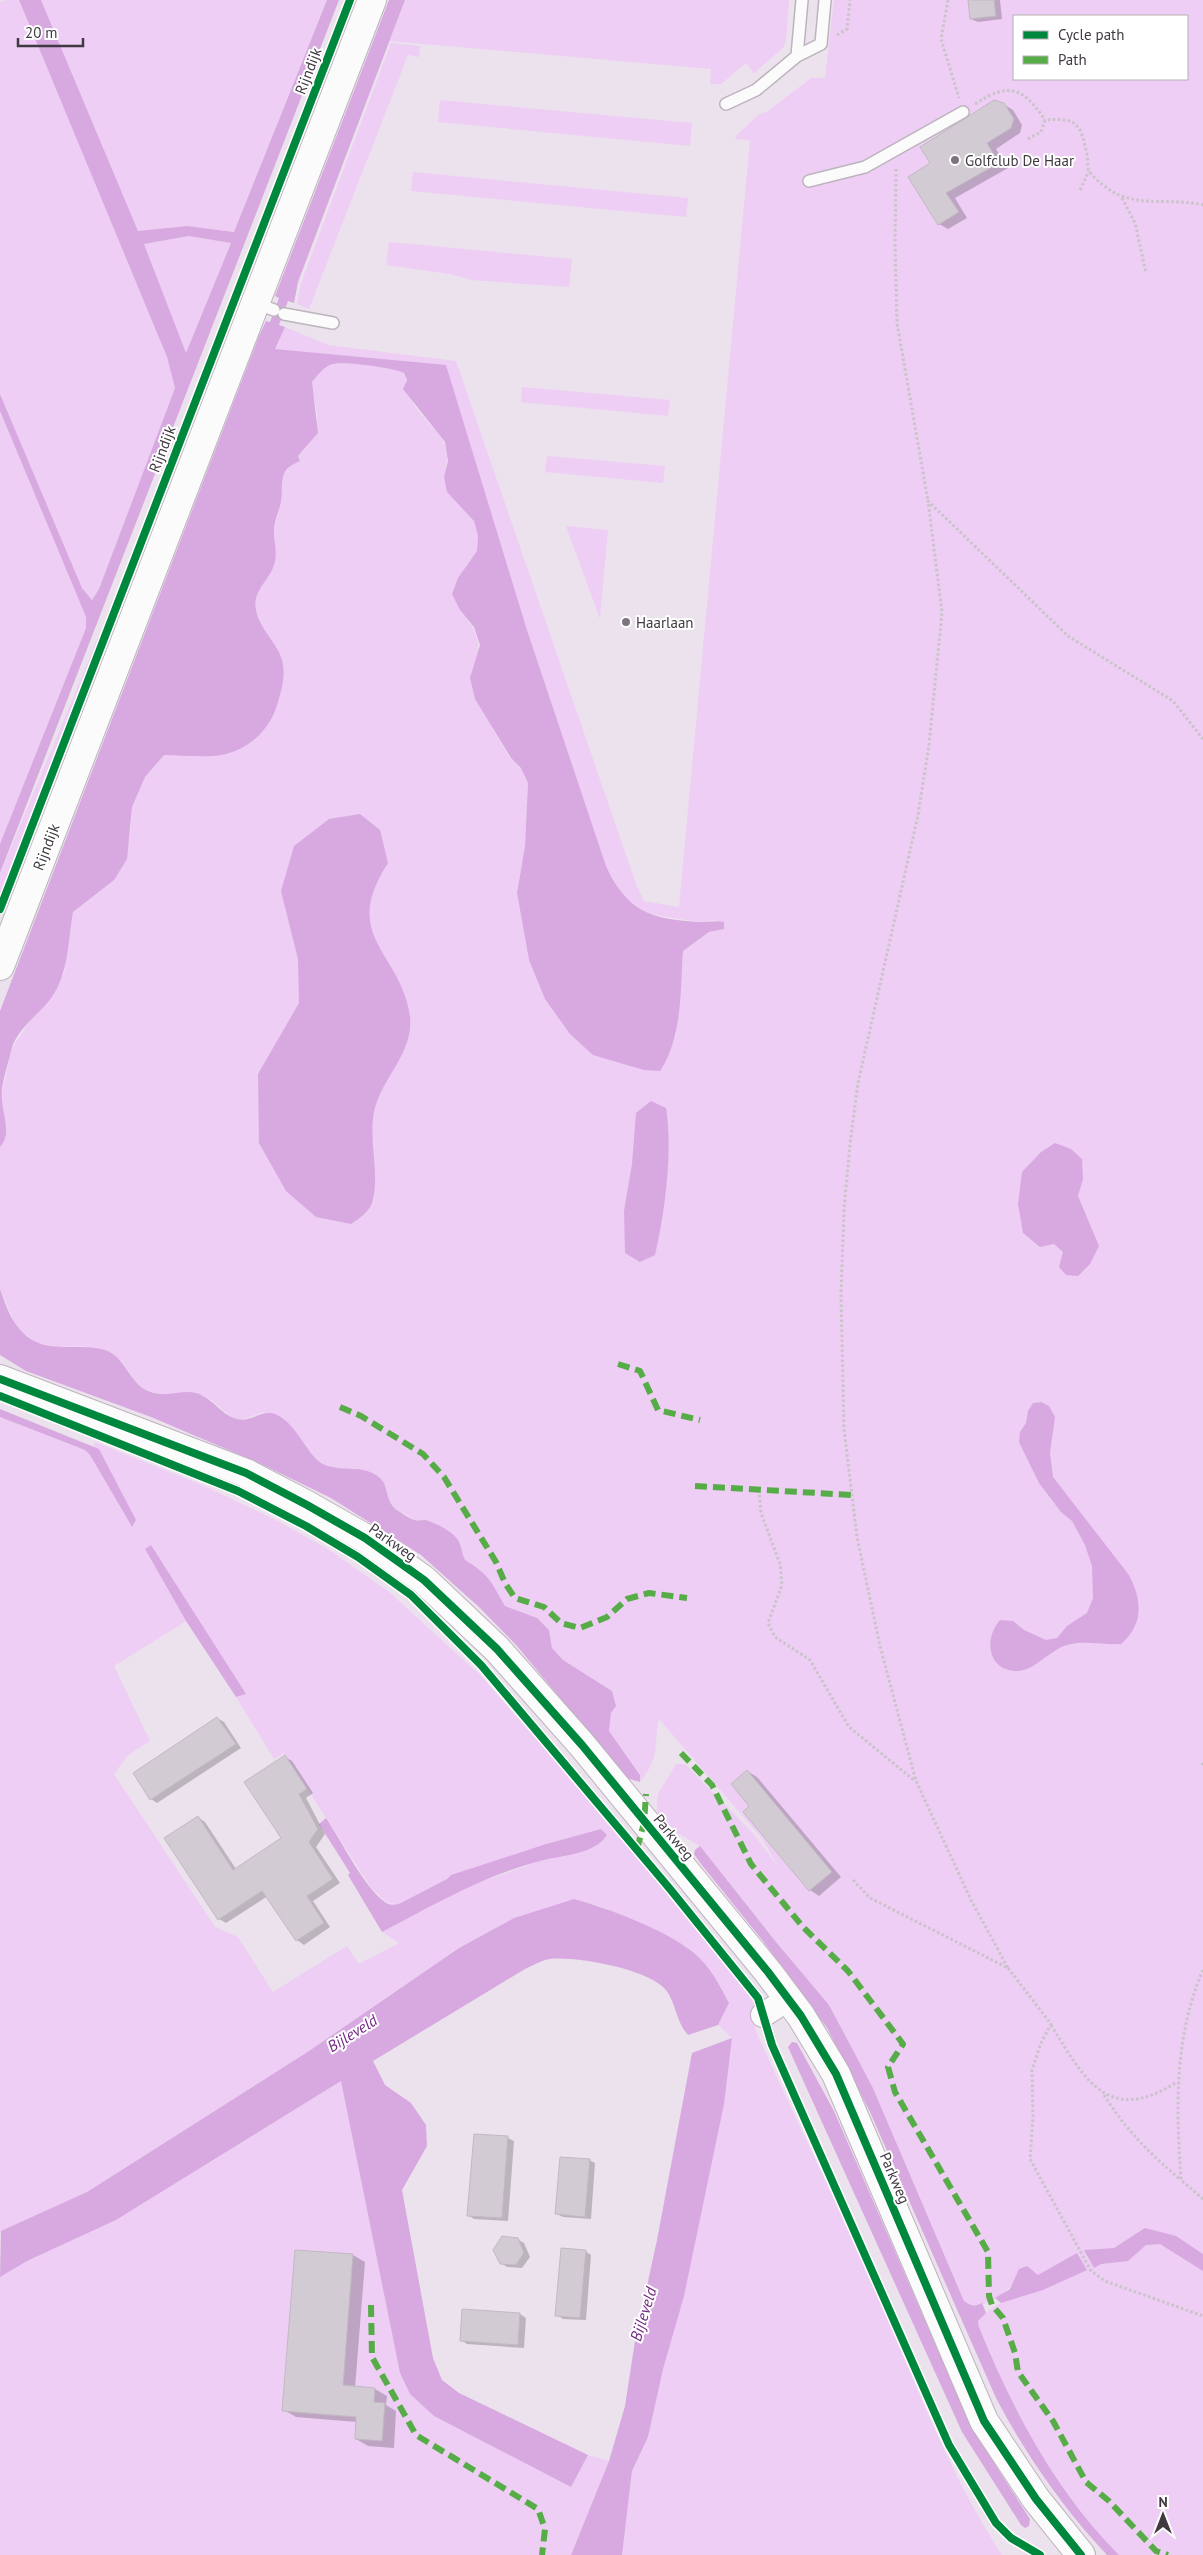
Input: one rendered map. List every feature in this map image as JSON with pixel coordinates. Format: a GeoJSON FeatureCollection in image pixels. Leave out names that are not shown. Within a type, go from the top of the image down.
{"type":"FeatureCollection","features":[{"type":"Feature","properties":{"kind":"street","name":"Rijndijk"},"geometry":{"type":"LineString","coordinates":[[0,966],[271,309],[372,0]]}},
{"type":"Feature","properties":{"kind":"street","name":"Parkweg"},"geometry":{"type":"LineString","coordinates":[[0,1379],[246,1473],[307,1505],[365,1538],[424,1580],[497,1649],[582,1745],[788,1999],[836,2074],[984,2421],[1036,2499],[1081,2555]]}},
{"type":"Feature","properties":{"kind":"street"},"geometry":{"type":"LineString","coordinates":[[763,2015],[788,1999]]}},
{"type":"Feature","properties":{"kind":"lane"},"geometry":{"type":"LineString","coordinates":[[797,56],[802,0]]}},
{"type":"Feature","properties":{"kind":"lane"},"geometry":{"type":"LineString","coordinates":[[726,104],[756,90],[797,56],[821,44],[825,0]]}},
{"type":"Feature","properties":{"kind":"lane"},"geometry":{"type":"LineString","coordinates":[[808,181],[865,167],[963,112]]}},
{"type":"Feature","properties":{"kind":"lane"},"geometry":{"type":"LineString","coordinates":[[271,309],[333,323]]}},
{"type":"Feature","properties":{"kind":"path"},"geometry":{"type":"LineString","coordinates":[[948,0],[941,39],[963,112],[991,93],[1006,90],[1021,92],[1030,100],[1045,120]]}},
{"type":"Feature","properties":{"kind":"path"},"geometry":{"type":"LineString","coordinates":[[1045,120],[1064,118],[1077,125],[1084,136],[1090,171],[1106,188],[1122,197],[1128,200],[1176,200],[1203,205]]}},
{"type":"Feature","properties":{"kind":"path"},"geometry":{"type":"LineString","coordinates":[[1028,139],[1041,132],[1045,120]]}},
{"type":"Feature","properties":{"kind":"path"},"geometry":{"type":"LineString","coordinates":[[896,150],[895,246],[897,323],[928,501],[942,612],[929,745],[918,815],[858,1083],[844,1209],[841,1294],[844,1429],[857,1537],[880,1646],[916,1781],[971,1900],[1008,1968],[1051,2024],[1082,2071],[1104,2095],[1120,2121],[1135,2138],[1203,2199]]}},
{"type":"Feature","properties":{"kind":"path"},"geometry":{"type":"LineString","coordinates":[[1080,190],[1090,171]]}},
{"type":"Feature","properties":{"kind":"path"},"geometry":{"type":"LineString","coordinates":[[1122,197],[1135,223],[1146,273]]}},
{"type":"Feature","properties":{"kind":"path"},"geometry":{"type":"LineString","coordinates":[[928,501],[1068,636],[1173,701],[1203,739]]}},
{"type":"Feature","properties":{"kind":"path"},"geometry":{"type":"LineString","coordinates":[[759,1490],[761,1513],[771,1538],[782,1585],[768,1622],[775,1637],[810,1660],[849,1727],[916,1781]]}},
{"type":"Feature","properties":{"kind":"path"},"geometry":{"type":"LineString","coordinates":[[854,1880],[870,1898],[1008,1968]]}},
{"type":"Feature","properties":{"kind":"path"},"geometry":{"type":"LineString","coordinates":[[1181,2180],[1177,2082],[1184,2038],[1197,1983],[1203,1970]]}},
{"type":"Feature","properties":{"kind":"path"},"geometry":{"type":"LineString","coordinates":[[1051,2024],[1041,2043],[1032,2070],[1033,2117],[1030,2159],[1092,2271],[1105,2281],[1203,2316]]}},
{"type":"Feature","properties":{"kind":"path"},"geometry":{"type":"LineString","coordinates":[[1104,2095],[1122,2100],[1147,2098],[1177,2082]]}},
{"type":"Feature","properties":{"kind":"shaded area"},"geometry":{"type":"Polygon","coordinates":[[[19,0],[167,357],[175,388],[99,589],[92,600],[82,588],[0,394],[0,2],[19,0]]]}},
{"type":"Feature","properties":{"kind":"shaded area"},"geometry":{"type":"Polygon","coordinates":[[[41,0],[327,0],[234,232],[187,226],[138,231],[41,0]]]}},
{"type":"Feature","properties":{"kind":"shaded area"},"geometry":{"type":"Polygon","coordinates":[[[405,0],[789,0],[786,42],[783,48],[754,73],[746,63],[721,84],[710,84],[711,69],[390,41],[405,0]]]}},
{"type":"Feature","properties":{"kind":"shaded area","name":"Golfclub De Haar"},"geometry":{"type":"Polygon","coordinates":[[[834,0],[1203,0],[1203,2555],[1119,2555],[1075,2504],[1056,2477],[1021,2419],[979,2327],[978,2321],[991,2309],[1009,2299],[1021,2297],[1015,2279],[1000,2296],[985,2304],[970,2304],[964,2301],[872,2086],[829,2005],[700,1846],[656,1821],[658,1794],[676,1764],[685,1764],[752,1832],[780,1869],[760,1836],[659,1719],[654,1758],[647,1773],[640,1782],[640,1774],[609,1731],[611,1713],[616,1706],[612,1691],[563,1660],[552,1648],[549,1630],[505,1606],[480,1570],[465,1560],[459,1542],[447,1531],[426,1520],[415,1520],[395,1508],[387,1498],[383,1480],[354,1468],[337,1469],[321,1463],[264,1412],[241,1420],[231,1417],[209,1398],[194,1393],[167,1396],[147,1391],[137,1383],[121,1360],[84,1346],[56,1347],[35,1342],[17,1328],[0,1289],[0,1147],[4,1143],[7,1128],[1,1097],[12,1048],[30,1021],[54,995],[65,970],[67,943],[73,912],[88,899],[130,838],[132,807],[145,777],[164,755],[178,755],[284,680],[282,660],[277,648],[263,631],[255,607],[257,594],[274,566],[276,555],[274,531],[281,502],[282,477],[290,466],[300,461],[298,456],[309,444],[317,415],[312,382],[321,371],[330,365],[339,363],[357,364],[404,373],[413,403],[444,443],[447,463],[444,477],[474,521],[478,536],[477,551],[468,564],[460,610],[472,627],[478,642],[477,658],[470,678],[493,729],[510,758],[521,768],[528,783],[525,846],[517,893],[529,960],[676,1037],[683,951],[709,932],[724,929],[713,920],[698,922],[643,913],[624,897],[606,866],[527,630],[446,366],[274,349],[285,327],[328,345],[456,361],[636,884],[644,901],[679,907],[750,140],[735,139],[758,115],[768,111],[811,78],[825,78],[834,0]]]}},
{"type":"Feature","properties":{"kind":"shaded area"},"geometry":{"type":"Polygon","coordinates":[[[391,43],[420,46],[419,57],[408,55],[309,309],[297,304],[301,283],[391,43]]]}},
{"type":"Feature","properties":{"kind":"shaded area"},"geometry":{"type":"Polygon","coordinates":[[[440,100],[692,123],[690,146],[438,122],[440,100]]]}},
{"type":"Feature","properties":{"kind":"shaded area"},"geometry":{"type":"Polygon","coordinates":[[[413,172],[688,198],[686,217],[411,191],[413,172]]]}},
{"type":"Feature","properties":{"kind":"shaded area"},"geometry":{"type":"Polygon","coordinates":[[[190,236],[231,243],[186,354],[144,244],[190,236]]]}},
{"type":"Feature","properties":{"kind":"shaded area"},"geometry":{"type":"Polygon","coordinates":[[[389,242],[572,259],[569,287],[471,280],[450,274],[386,265],[389,242]]]}},
{"type":"Feature","properties":{"kind":"shaded area"},"geometry":{"type":"Polygon","coordinates":[[[522,387],[670,400],[668,416],[521,402],[522,387]]]}},
{"type":"Feature","properties":{"kind":"shaded area"},"geometry":{"type":"Polygon","coordinates":[[[0,411],[86,617],[86,628],[0,844],[0,411]]]}},
{"type":"Feature","properties":{"kind":"shaded area"},"geometry":{"type":"Polygon","coordinates":[[[547,456],[665,466],[663,483],[545,472],[547,456]]]}},
{"type":"Feature","properties":{"kind":"shaded area"},"geometry":{"type":"Polygon","coordinates":[[[566,526],[608,530],[600,619],[566,526]]]}},
{"type":"Feature","properties":{"kind":"shaded area"},"geometry":{"type":"Polygon","coordinates":[[[99,635],[97,645],[0,898],[0,874],[99,635]]]}},
{"type":"Feature","properties":{"kind":"shaded area"},"geometry":{"type":"Polygon","coordinates":[[[0,1417],[85,1450],[90,1455],[131,1526],[135,1520],[99,1449],[93,1446],[95,1442],[202,1485],[270,1517],[328,1549],[388,1591],[480,1675],[627,1843],[752,1998],[757,2010],[755,2029],[869,2276],[946,2453],[963,2488],[1002,2555],[622,2555],[632,2471],[648,2437],[732,2038],[718,2025],[729,2003],[720,1986],[694,1953],[666,1936],[601,1907],[574,1899],[514,1918],[459,1948],[309,2051],[87,2192],[0,2232],[0,1417]],[[151,1545],[145,1549],[186,1621],[114,1666],[150,1741],[128,1755],[114,1774],[215,1927],[238,1937],[273,1992],[347,1946],[359,1964],[399,1943],[382,1932],[470,1886],[540,1861],[595,1847],[601,1829],[546,1844],[452,1875],[401,1904],[387,1902],[370,1886],[284,1753],[274,1759],[236,1697],[245,1694],[151,1545]]]}},
{"type":"Feature","properties":{"kind":"shaded area"},"geometry":{"type":"Polygon","coordinates":[[[341,2081],[400,2373],[410,2394],[434,2416],[571,2487],[588,2455],[609,2461],[571,2555],[0,2555],[0,2277],[27,2261],[116,2220],[341,2081]]]}},
{"type":"Feature","properties":{"kind":"water"},"geometry":{"type":"Polygon","coordinates":[[[19,0],[41,0],[138,231],[187,226],[234,232],[327,0],[339,0],[0,873],[0,844],[86,628],[86,617],[0,411],[0,394],[82,588],[92,600],[99,589],[175,388],[167,357],[19,0]],[[189,236],[144,244],[186,353],[231,243],[189,236]]]}},
{"type":"Feature","properties":{"kind":"water"},"geometry":{"type":"Polygon","coordinates":[[[389,0],[405,0],[298,282],[294,303],[288,301],[279,325],[285,327],[275,349],[446,365],[527,630],[606,866],[622,893],[631,903],[642,910],[653,915],[681,921],[724,922],[724,929],[709,932],[683,951],[677,1028],[673,1043],[660,1071],[644,1070],[593,1055],[570,1034],[545,999],[529,960],[517,893],[525,846],[528,783],[521,768],[511,758],[475,699],[470,678],[480,645],[474,627],[460,610],[452,594],[458,578],[477,551],[478,536],[474,521],[447,492],[444,477],[448,461],[445,442],[403,389],[407,380],[404,373],[390,369],[347,363],[333,364],[324,369],[312,382],[318,433],[298,456],[300,461],[289,467],[283,475],[281,502],[274,527],[275,561],[272,571],[256,597],[255,603],[258,618],[277,648],[283,666],[282,688],[273,715],[261,733],[235,751],[213,756],[164,755],[145,777],[132,807],[127,859],[114,880],[73,912],[63,975],[59,984],[49,1001],[18,1035],[14,1043],[2,1088],[6,1137],[0,1147],[0,1011],[259,336],[266,321],[270,322],[279,298],[275,296],[389,0]]]}},
{"type":"Feature","properties":{"kind":"water"},"geometry":{"type":"Polygon","coordinates":[[[360,814],[380,830],[388,863],[375,888],[370,910],[371,928],[405,995],[410,1017],[410,1031],[401,1057],[381,1093],[373,1119],[375,1189],[372,1203],[365,1214],[351,1224],[316,1217],[286,1191],[259,1143],[258,1074],[299,1003],[298,959],[281,891],[294,846],[329,819],[360,814]]]}},
{"type":"Feature","properties":{"kind":"water"},"geometry":{"type":"Polygon","coordinates":[[[651,1101],[666,1108],[669,1143],[667,1182],[655,1255],[640,1262],[625,1253],[624,1211],[632,1164],[636,1113],[651,1101]]]}},
{"type":"Feature","properties":{"kind":"water"},"geometry":{"type":"Polygon","coordinates":[[[1055,1143],[1071,1149],[1082,1159],[1083,1179],[1078,1196],[1099,1246],[1090,1264],[1078,1276],[1066,1275],[1059,1267],[1063,1252],[1054,1244],[1040,1247],[1023,1233],[1018,1204],[1022,1172],[1041,1152],[1055,1143]]]}},
{"type":"Feature","properties":{"kind":"water"},"geometry":{"type":"Polygon","coordinates":[[[0,1289],[16,1325],[34,1341],[51,1346],[87,1347],[105,1350],[118,1358],[136,1382],[148,1391],[161,1394],[196,1393],[202,1395],[226,1414],[237,1419],[247,1419],[267,1413],[277,1415],[291,1426],[317,1460],[330,1467],[360,1469],[373,1473],[383,1481],[388,1498],[397,1510],[412,1519],[429,1521],[454,1535],[459,1542],[465,1560],[485,1575],[505,1606],[537,1618],[549,1630],[552,1648],[563,1660],[612,1691],[616,1706],[611,1713],[609,1731],[640,1775],[640,1782],[626,1778],[517,1646],[480,1608],[421,1555],[331,1498],[259,1463],[151,1417],[26,1371],[0,1355],[0,1289]]]}},
{"type":"Feature","properties":{"kind":"water"},"geometry":{"type":"Polygon","coordinates":[[[1041,1402],[1049,1406],[1055,1417],[1050,1453],[1053,1477],[1129,1575],[1136,1594],[1138,1611],[1134,1628],[1121,1644],[1086,1643],[1067,1645],[1054,1651],[1035,1665],[1016,1671],[999,1665],[991,1652],[992,1635],[1000,1620],[1013,1621],[1024,1630],[1046,1640],[1057,1638],[1067,1626],[1087,1613],[1093,1598],[1092,1566],[1085,1545],[1072,1521],[1061,1512],[1039,1483],[1019,1442],[1020,1432],[1026,1423],[1028,1411],[1033,1403],[1041,1402]]]}},
{"type":"Feature","properties":{"kind":"water"},"geometry":{"type":"Polygon","coordinates":[[[0,1409],[99,1449],[136,1520],[132,1527],[90,1455],[85,1450],[0,1417],[0,1409]]]}},
{"type":"Feature","properties":{"kind":"water"},"geometry":{"type":"Polygon","coordinates":[[[151,1545],[246,1694],[236,1697],[186,1621],[145,1549],[151,1545]]]}},
{"type":"Feature","properties":{"kind":"water"},"geometry":{"type":"Polygon","coordinates":[[[326,1818],[370,1887],[385,1902],[393,1905],[401,1903],[447,1879],[451,1875],[546,1844],[601,1829],[607,1835],[602,1841],[587,1850],[523,1866],[481,1882],[382,1932],[348,1875],[350,1873],[319,1824],[326,1818]]]}},
{"type":"Feature","properties":{"kind":"water"},"geometry":{"type":"Polygon","coordinates":[[[700,1846],[829,2005],[872,2086],[964,2301],[973,2305],[982,2303],[986,2313],[978,2321],[979,2327],[1021,2419],[1056,2477],[1075,2504],[1119,2555],[1107,2555],[1075,2519],[1046,2480],[1020,2440],[996,2398],[870,2112],[827,2028],[763,1941],[694,1854],[695,1850],[700,1846]]]}},
{"type":"Feature","properties":{"kind":"water","name":"Bijleveld"},"geometry":{"type":"Polygon","coordinates":[[[574,1899],[604,1908],[653,1928],[682,1944],[700,1958],[710,1970],[729,2003],[718,2025],[688,2035],[681,2024],[669,1995],[657,1983],[629,1970],[594,1962],[550,1959],[525,1969],[373,2061],[385,2085],[411,2103],[426,2125],[427,2146],[402,2190],[433,2358],[442,2380],[459,2393],[588,2455],[571,2487],[434,2416],[410,2394],[400,2373],[341,2081],[116,2220],[27,2261],[0,2277],[1,2231],[87,2192],[309,2051],[459,1948],[514,1918],[574,1899]]]}},
{"type":"Feature","properties":{"kind":"water","name":"Bijleveld"},"geometry":{"type":"Polygon","coordinates":[[[732,2038],[724,2104],[684,2296],[663,2369],[648,2437],[632,2471],[622,2555],[571,2555],[609,2461],[625,2406],[635,2341],[657,2240],[692,2053],[732,2038]]]}},
{"type":"Feature","properties":{"kind":"water"},"geometry":{"type":"Polygon","coordinates":[[[792,2042],[797,2043],[834,2111],[967,2417],[978,2438],[1030,2519],[1029,2526],[1025,2528],[1021,2525],[962,2432],[788,2047],[792,2042]]]}},
{"type":"Feature","properties":{"kind":"water"},"geometry":{"type":"Polygon","coordinates":[[[1145,2228],[1176,2236],[1203,2254],[1203,2271],[1160,2244],[1146,2245],[1128,2261],[1101,2264],[1094,2268],[1084,2250],[1114,2248],[1145,2228]]]}},
{"type":"Feature","properties":{"kind":"water"},"geometry":{"type":"Polygon","coordinates":[[[1077,2253],[1087,2270],[1043,2290],[1001,2303],[995,2298],[1010,2289],[1019,2269],[1027,2266],[1038,2275],[1077,2253]]]}},
{"type":"Feature","properties":{"kind":"building"},"geometry":{"type":"Polygon","coordinates":[[[968,0],[994,0],[996,16],[970,19],[968,0]]]}},
{"type":"Feature","properties":{"kind":"building"},"geometry":{"type":"Polygon","coordinates":[[[994,100],[1004,103],[1014,119],[1011,128],[987,143],[999,163],[946,193],[959,212],[938,225],[908,177],[930,163],[920,147],[994,100]]]}},
{"type":"Feature","properties":{"kind":"building"},"geometry":{"type":"Polygon","coordinates":[[[217,1717],[236,1744],[150,1800],[133,1773],[217,1717]]]}},
{"type":"Feature","properties":{"kind":"building"},"geometry":{"type":"Polygon","coordinates":[[[285,1755],[307,1789],[299,1794],[318,1829],[309,1842],[333,1879],[307,1896],[324,1923],[296,1941],[262,1891],[218,1920],[164,1838],[198,1816],[233,1870],[281,1838],[244,1782],[285,1755]]]}},
{"type":"Feature","properties":{"kind":"building"},"geometry":{"type":"Polygon","coordinates":[[[747,1770],[832,1872],[809,1891],[743,1812],[749,1806],[731,1784],[747,1770]]]}},
{"type":"Feature","properties":{"kind":"building"},"geometry":{"type":"Polygon","coordinates":[[[474,2134],[508,2136],[502,2218],[467,2216],[474,2134]]]}},
{"type":"Feature","properties":{"kind":"building"},"geometry":{"type":"Polygon","coordinates":[[[560,2157],[590,2159],[585,2217],[555,2214],[560,2157]]]}},
{"type":"Feature","properties":{"kind":"building"},"geometry":{"type":"Polygon","coordinates":[[[502,2236],[518,2238],[524,2253],[516,2265],[500,2264],[493,2250],[502,2236]]]}},
{"type":"Feature","properties":{"kind":"building"},"geometry":{"type":"Polygon","coordinates":[[[561,2248],[586,2250],[580,2318],[555,2316],[561,2248]]]}},
{"type":"Feature","properties":{"kind":"building"},"geometry":{"type":"Polygon","coordinates":[[[295,2250],[353,2254],[343,2385],[375,2388],[374,2402],[385,2403],[382,2441],[355,2439],[356,2417],[282,2411],[295,2250]]]}},
{"type":"Feature","properties":{"kind":"building"},"geometry":{"type":"Polygon","coordinates":[[[462,2309],[520,2313],[518,2345],[460,2341],[462,2309]]]}},
{"type":"Feature","properties":{"kind":"marked path"},"geometry":{"type":"LineString","coordinates":[[618,1364],[640,1371],[658,1410],[700,1420]]}},
{"type":"Feature","properties":{"kind":"marked path"},"geometry":{"type":"LineString","coordinates":[[340,1407],[361,1416],[423,1454],[444,1477],[496,1562],[505,1583],[515,1598],[544,1607],[561,1623],[580,1628],[607,1617],[627,1599],[649,1593],[687,1598]]}},
{"type":"Feature","properties":{"kind":"marked path"},"geometry":{"type":"LineString","coordinates":[[695,1486],[852,1495]]}},
{"type":"Feature","properties":{"kind":"marked path"},"geometry":{"type":"LineString","coordinates":[[681,1753],[712,1785],[751,1864],[803,1927],[848,1971],[903,2044],[888,2067],[895,2092],[988,2252],[989,2296],[992,2305],[1003,2318],[1015,2353],[1018,2372],[1053,2421],[1086,2482],[1109,2501],[1156,2551],[1168,2555]]}},
{"type":"Feature","properties":{"kind":"marked path"},"geometry":{"type":"LineString","coordinates":[[637,1849],[644,1823],[646,1794]]}},
{"type":"Feature","properties":{"kind":"marked path"},"geometry":{"type":"LineString","coordinates":[[371,2305],[372,2357],[416,2435],[538,2509],[545,2529],[542,2555]]}},
{"type":"Feature","properties":{"kind":"cycle path"},"geometry":{"type":"LineString","coordinates":[[0,909],[350,0]]}},
{"type":"Feature","properties":{"kind":"cycle path"},"geometry":{"type":"LineString","coordinates":[[0,1379],[246,1473],[307,1505],[365,1538],[424,1580],[497,1649],[582,1745],[768,1972],[801,2016],[836,2074],[984,2421],[1036,2499],[1081,2555]]}},
{"type":"Feature","properties":{"kind":"cycle path"},"geometry":{"type":"LineString","coordinates":[[0,1396],[238,1491],[306,1526],[358,1557],[411,1595],[481,1665],[670,1889],[758,1998],[772,2045],[949,2445],[996,2523],[1011,2538],[1040,2555]]}},
{"type":"Feature","properties":{"kind":"place","name":"Golfclub De Haar"},"geometry":{"type":"Point","coordinates":[955,160]}},
{"type":"Feature","properties":{"kind":"place","name":"Haarlaan"},"geometry":{"type":"Point","coordinates":[626,622]}}]}
